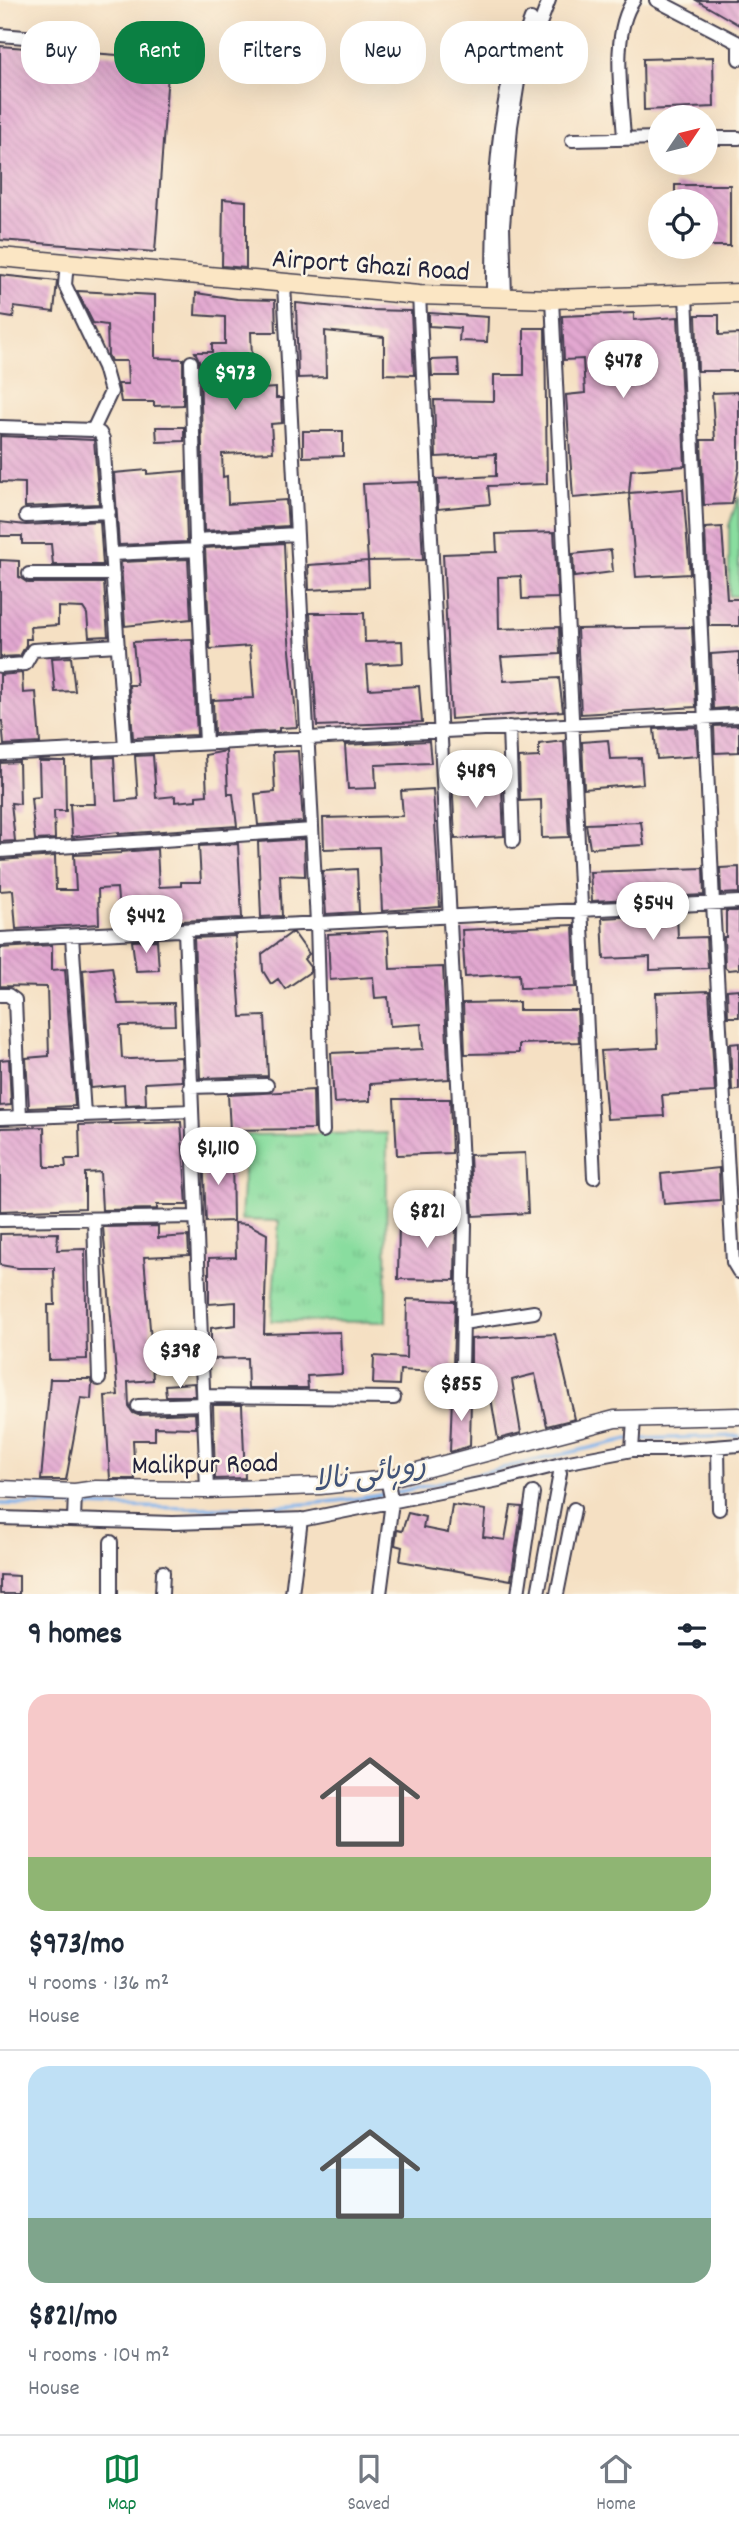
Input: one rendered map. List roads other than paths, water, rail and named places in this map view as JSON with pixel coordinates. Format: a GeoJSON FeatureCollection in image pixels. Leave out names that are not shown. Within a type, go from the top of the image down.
{"type":"FeatureCollection","features":[{"type":"Feature","properties":{"kind":"main road","name":"Airport Ghazi Road"},"geometry":{"type":"LineString","coordinates":[[0,257],[419,295],[552,299],[739,293]]}},
{"type":"Feature","properties":{"kind":"street"},"geometry":{"type":"LineString","coordinates":[[533,21],[540,0]]}},
{"type":"Feature","properties":{"kind":"street"},"geometry":{"type":"LineString","coordinates":[[539,21],[549,0]]}},
{"type":"Feature","properties":{"kind":"street"},"geometry":{"type":"LineString","coordinates":[[624,138],[620,53],[627,9],[634,0]]}},
{"type":"Feature","properties":{"kind":"street"},"geometry":{"type":"LineString","coordinates":[[656,0],[739,43],[739,59]]}},
{"type":"Feature","properties":{"kind":"street"},"geometry":{"type":"LineString","coordinates":[[0,35],[21,37]]}},
{"type":"Feature","properties":{"kind":"street"},"geometry":{"type":"LineString","coordinates":[[499,298],[493,221],[502,123],[509,84]]}},
{"type":"Feature","properties":{"kind":"street"},"geometry":{"type":"LineString","coordinates":[[572,140],[648,138]]}},
{"type":"Feature","properties":{"kind":"street"},"geometry":{"type":"LineString","coordinates":[[718,138],[739,138]]}},
{"type":"Feature","properties":{"kind":"street"},"geometry":{"type":"LineString","coordinates":[[68,262],[65,285],[104,367],[111,393],[93,430]]}},
{"type":"Feature","properties":{"kind":"street"},"geometry":{"type":"LineString","coordinates":[[284,284],[317,923],[323,1131]]}},
{"type":"Feature","properties":{"kind":"street"},"geometry":{"type":"LineString","coordinates":[[419,295],[465,1225],[462,1367]]}},
{"type":"Feature","properties":{"kind":"street"},"geometry":{"type":"LineString","coordinates":[[686,295],[713,903],[733,1262],[739,1272]]}},
{"type":"Feature","properties":{"kind":"street"},"geometry":{"type":"LineString","coordinates":[[552,299],[594,1177]]}},
{"type":"Feature","properties":{"kind":"street"},"geometry":{"type":"LineString","coordinates":[[191,362],[196,545],[206,743]]}},
{"type":"Feature","properties":{"kind":"street"},"geometry":{"type":"LineString","coordinates":[[0,427],[93,430],[100,433],[103,439],[125,747]]}},
{"type":"Feature","properties":{"kind":"street"},"geometry":{"type":"LineString","coordinates":[[26,516],[109,512]]}},
{"type":"Feature","properties":{"kind":"street"},"geometry":{"type":"LineString","coordinates":[[112,554],[296,534]]}},
{"type":"Feature","properties":{"kind":"street"},"geometry":{"type":"LineString","coordinates":[[29,574],[113,574]]}},
{"type":"Feature","properties":{"kind":"street"},"geometry":{"type":"LineString","coordinates":[[0,666],[25,664],[33,650],[118,645]]}},
{"type":"Feature","properties":{"kind":"street"},"geometry":{"type":"LineString","coordinates":[[0,754],[739,716]]}},
{"type":"Feature","properties":{"kind":"street"},"geometry":{"type":"LineString","coordinates":[[509,727],[513,841]]}},
{"type":"Feature","properties":{"kind":"street"},"geometry":{"type":"LineString","coordinates":[[0,851],[312,830]]}},
{"type":"Feature","properties":{"kind":"street"},"geometry":{"type":"LineString","coordinates":[[0,939],[739,902]]}},
{"type":"Feature","properties":{"kind":"street"},"geometry":{"type":"LineString","coordinates":[[185,931],[207,1490]]}},
{"type":"Feature","properties":{"kind":"street"},"geometry":{"type":"LineString","coordinates":[[72,936],[85,1114]]}},
{"type":"Feature","properties":{"kind":"street"},"geometry":{"type":"LineString","coordinates":[[0,995],[8,995],[15,1000],[20,1117]]}},
{"type":"Feature","properties":{"kind":"street"},"geometry":{"type":"LineString","coordinates":[[190,1087],[267,1085]]}},
{"type":"Feature","properties":{"kind":"street"},"geometry":{"type":"LineString","coordinates":[[0,1118],[191,1111]]}},
{"type":"Feature","properties":{"kind":"street"},"geometry":{"type":"LineString","coordinates":[[0,1220],[195,1217]]}},
{"type":"Feature","properties":{"kind":"street"},"geometry":{"type":"LineString","coordinates":[[94,1220],[99,1379]]}},
{"type":"Feature","properties":{"kind":"street"},"geometry":{"type":"LineString","coordinates":[[463,1323],[534,1312]]}},
{"type":"Feature","properties":{"kind":"street"},"geometry":{"type":"LineString","coordinates":[[138,1406],[204,1400],[394,1398]]}},
{"type":"Feature","properties":{"kind":"street","name":"Malikpur Road"},"geometry":{"type":"LineString","coordinates":[[0,1489],[75,1496],[96,1489],[207,1490],[388,1482],[615,1419],[634,1424],[739,1416]]}},
{"type":"Feature","properties":{"kind":"street"},"geometry":{"type":"LineString","coordinates":[[632,1447],[634,1424]]}},
{"type":"Feature","properties":{"kind":"street"},"geometry":{"type":"LineString","coordinates":[[0,1518],[74,1518],[173,1523],[301,1519],[392,1503],[632,1447],[675,1450],[739,1445]]}},
{"type":"Feature","properties":{"kind":"street"},"geometry":{"type":"LineString","coordinates":[[718,1447],[719,1509]]}},
{"type":"Feature","properties":{"kind":"street"},"geometry":{"type":"LineString","coordinates":[[538,1594],[560,1473]]}},
{"type":"Feature","properties":{"kind":"street"},"geometry":{"type":"LineString","coordinates":[[380,1594],[392,1503],[388,1482]]}},
{"type":"Feature","properties":{"kind":"street"},"geometry":{"type":"LineString","coordinates":[[519,1594],[533,1493]]}},
{"type":"Feature","properties":{"kind":"street"},"geometry":{"type":"LineString","coordinates":[[74,1518],[75,1496]]}},
{"type":"Feature","properties":{"kind":"street"},"geometry":{"type":"LineString","coordinates":[[557,1594],[574,1509]]}},
{"type":"Feature","properties":{"kind":"street"},"geometry":{"type":"LineString","coordinates":[[292,1594],[301,1519]]}},
{"type":"Feature","properties":{"kind":"street"},"geometry":{"type":"LineString","coordinates":[[111,1542],[111,1594]]}},
{"type":"Feature","properties":{"kind":"street"},"geometry":{"type":"LineString","coordinates":[[162,1594],[163,1572]]}},
{"type":"Feature","properties":{"kind":"waterway","name":"روہائی نالا"},"geometry":{"type":"LineString","coordinates":[[636,1439],[739,1436]]}},
{"type":"Feature","properties":{"kind":"waterway","name":"روہائی نالا"},"geometry":{"type":"LineString","coordinates":[[394,1493],[629,1439]]}},
{"type":"Feature","properties":{"kind":"waterway","name":"روہائی نالا"},"geometry":{"type":"LineString","coordinates":[[0,1504],[145,1508],[242,1507],[338,1501],[386,1494]]}}]}
